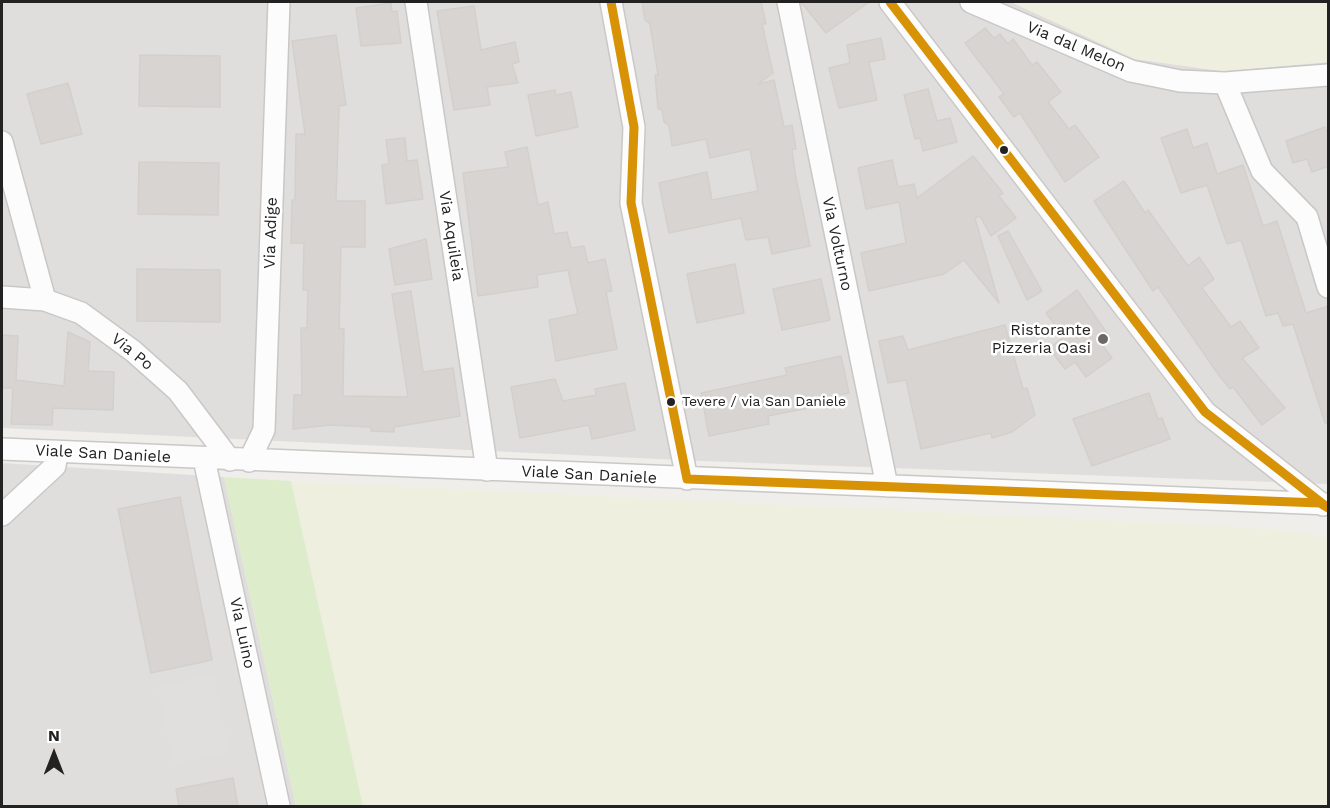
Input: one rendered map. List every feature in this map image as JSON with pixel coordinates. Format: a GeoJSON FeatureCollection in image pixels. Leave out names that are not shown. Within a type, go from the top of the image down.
{"type":"FeatureCollection","features":[{"type":"Feature","properties":{"kind":"street","name":"Via Adige"},"geometry":{"type":"LineString","coordinates":[[240,460],[264,430],[279,2]]}},
{"type":"Feature","properties":{"kind":"street","name":"Via Aquileia"},"geometry":{"type":"LineString","coordinates":[[416,2],[487,470]]}},
{"type":"Feature","properties":{"kind":"street"},"geometry":{"type":"LineString","coordinates":[[611,2],[634,127],[631,203],[687,479]]}},
{"type":"Feature","properties":{"kind":"street","name":"Via Volturno"},"geometry":{"type":"LineString","coordinates":[[788,2],[887,486]]}},
{"type":"Feature","properties":{"kind":"street"},"geometry":{"type":"LineString","coordinates":[[890,2],[1205,412],[1326,505]]}},
{"type":"Feature","properties":{"kind":"street","name":"Via dal Melon"},"geometry":{"type":"LineString","coordinates":[[971,2],[1131,71],[1180,81],[1225,83],[1329,75]]}},
{"type":"Feature","properties":{"kind":"street"},"geometry":{"type":"LineString","coordinates":[[1225,83],[1262,171],[1307,217],[1329,287]]}},
{"type":"Feature","properties":{"kind":"street"},"geometry":{"type":"LineString","coordinates":[[2,142],[45,300]]}},
{"type":"Feature","properties":{"kind":"street","name":"Via Po"},"geometry":{"type":"LineString","coordinates":[[2,297],[45,300],[81,313],[133,351],[178,391],[240,460]]}},
{"type":"Feature","properties":{"kind":"street","name":"Viale San Daniele"},"geometry":{"type":"LineString","coordinates":[[2,449],[1326,505]]}},
{"type":"Feature","properties":{"kind":"street"},"geometry":{"type":"LineString","coordinates":[[2,515],[55,466],[57,452]]}},
{"type":"Feature","properties":{"kind":"street","name":"Via Luino"},"geometry":{"type":"LineString","coordinates":[[204,459],[279,807]]}},
{"type":"Feature","properties":{"kind":"shaded area"},"geometry":{"type":"Polygon","coordinates":[[[2,2],[1011,2],[1135,59],[1222,71],[1328,62],[1328,484],[702,461],[2,428],[2,2]]]}},
{"type":"Feature","properties":{"kind":"shaded area"},"geometry":{"type":"Polygon","coordinates":[[[2,463],[224,477],[296,806],[2,806],[2,463]]]}},
{"type":"Feature","properties":{"kind":"shaded area"},"geometry":{"type":"Polygon","coordinates":[[[213,675],[229,752],[173,764],[157,686],[213,675]]]}},
{"type":"Feature","properties":{"kind":"green space"},"geometry":{"type":"Polygon","coordinates":[[[1011,2],[1328,2],[1328,62],[1222,71],[1135,59],[1011,2]]]}},
{"type":"Feature","properties":{"kind":"green space"},"geometry":{"type":"Polygon","coordinates":[[[224,477],[291,481],[363,806],[296,806],[224,477]]]}},
{"type":"Feature","properties":{"kind":"green space"},"geometry":{"type":"Polygon","coordinates":[[[291,481],[1226,526],[1289,531],[1328,538],[1328,806],[363,806],[291,481]]]}},
{"type":"Feature","properties":{"kind":"building"},"geometry":{"type":"Polygon","coordinates":[[[642,2],[761,2],[766,24],[762,24],[773,73],[758,84],[774,80],[784,127],[792,125],[796,149],[792,149],[795,173],[810,246],[772,254],[768,237],[746,240],[741,218],[669,233],[659,183],[707,172],[712,200],[758,191],[750,149],[710,158],[706,139],[672,146],[669,125],[664,122],[662,110],[658,108],[655,75],[658,75],[650,24],[645,20],[642,2]]]}},
{"type":"Feature","properties":{"kind":"building"},"geometry":{"type":"Polygon","coordinates":[[[801,2],[869,2],[826,33],[801,2]]]}},
{"type":"Feature","properties":{"kind":"building"},"geometry":{"type":"Polygon","coordinates":[[[391,3],[392,12],[397,11],[401,43],[361,46],[356,8],[391,3]]]}},
{"type":"Feature","properties":{"kind":"building"},"geometry":{"type":"Polygon","coordinates":[[[474,6],[481,50],[515,42],[519,62],[512,64],[518,83],[487,87],[490,105],[454,110],[437,11],[474,6]]]}},
{"type":"Feature","properties":{"kind":"building"},"geometry":{"type":"Polygon","coordinates":[[[985,28],[994,38],[1000,34],[1008,44],[1013,39],[1032,65],[1037,62],[1061,92],[1048,102],[1069,129],[1075,125],[1099,157],[1065,182],[1020,113],[1014,117],[999,97],[1004,94],[965,43],[985,28]]]}},
{"type":"Feature","properties":{"kind":"building"},"geometry":{"type":"Polygon","coordinates":[[[336,35],[346,105],[339,106],[336,201],[365,201],[365,247],[341,247],[339,328],[344,329],[343,396],[408,397],[392,294],[411,291],[423,372],[453,368],[460,416],[394,427],[394,432],[371,431],[371,427],[330,425],[293,429],[294,395],[302,395],[301,328],[307,328],[308,290],[303,290],[304,243],[291,243],[292,200],[295,200],[296,134],[305,134],[292,41],[336,35]]]}},
{"type":"Feature","properties":{"kind":"building"},"geometry":{"type":"Polygon","coordinates":[[[881,38],[885,59],[869,62],[877,100],[839,108],[829,68],[850,63],[847,45],[881,38]]]}},
{"type":"Feature","properties":{"kind":"building"},"geometry":{"type":"Polygon","coordinates":[[[140,55],[220,56],[220,107],[139,106],[140,55]]]}},
{"type":"Feature","properties":{"kind":"building"},"geometry":{"type":"Polygon","coordinates":[[[68,83],[82,134],[41,144],[27,94],[68,83]]]}},
{"type":"Feature","properties":{"kind":"building"},"geometry":{"type":"Polygon","coordinates":[[[928,89],[937,121],[950,118],[957,142],[923,151],[920,138],[915,139],[904,95],[928,89]]]}},
{"type":"Feature","properties":{"kind":"building"},"geometry":{"type":"Polygon","coordinates":[[[555,90],[556,95],[571,92],[578,127],[536,136],[528,95],[555,90]]]}},
{"type":"Feature","properties":{"kind":"building"},"geometry":{"type":"Polygon","coordinates":[[[1325,127],[1329,137],[1329,166],[1312,172],[1307,159],[1293,163],[1286,141],[1325,127]]]}},
{"type":"Feature","properties":{"kind":"building"},"geometry":{"type":"Polygon","coordinates":[[[1187,129],[1193,148],[1207,143],[1217,174],[1243,165],[1263,226],[1277,221],[1306,313],[1329,306],[1329,422],[1325,423],[1293,324],[1283,326],[1278,313],[1266,316],[1241,240],[1227,244],[1207,185],[1181,193],[1161,138],[1187,129]]]}},
{"type":"Feature","properties":{"kind":"building"},"geometry":{"type":"Polygon","coordinates":[[[405,138],[407,161],[417,160],[423,199],[386,204],[382,165],[389,164],[386,140],[405,138]]]}},
{"type":"Feature","properties":{"kind":"building"},"geometry":{"type":"Polygon","coordinates":[[[527,147],[538,205],[548,202],[554,234],[567,232],[571,248],[584,246],[588,263],[605,259],[612,291],[606,292],[617,349],[556,361],[549,320],[578,314],[568,270],[537,275],[538,287],[478,296],[463,173],[508,167],[505,152],[527,147]]]}},
{"type":"Feature","properties":{"kind":"building"},"geometry":{"type":"Polygon","coordinates":[[[973,156],[1003,193],[999,196],[1016,218],[991,236],[980,216],[975,218],[999,303],[964,260],[944,274],[869,291],[861,253],[906,243],[899,202],[866,209],[858,168],[892,160],[898,187],[914,184],[917,198],[973,156]]]}},
{"type":"Feature","properties":{"kind":"building"},"geometry":{"type":"Polygon","coordinates":[[[139,162],[219,163],[218,215],[138,214],[139,162]]]}},
{"type":"Feature","properties":{"kind":"building"},"geometry":{"type":"Polygon","coordinates":[[[1124,181],[1145,213],[1148,210],[1188,266],[1199,257],[1214,279],[1202,288],[1231,327],[1240,321],[1259,348],[1242,358],[1285,408],[1262,425],[1233,387],[1230,389],[1218,374],[1158,287],[1153,291],[1094,201],[1124,181]]]}},
{"type":"Feature","properties":{"kind":"building"},"geometry":{"type":"Polygon","coordinates":[[[1008,231],[1042,291],[1027,300],[998,236],[1008,231]]]}},
{"type":"Feature","properties":{"kind":"building"},"geometry":{"type":"Polygon","coordinates":[[[426,239],[432,279],[395,285],[389,249],[426,239]]]}},
{"type":"Feature","properties":{"kind":"building"},"geometry":{"type":"Polygon","coordinates":[[[735,264],[744,313],[697,323],[687,274],[735,264]]]}},
{"type":"Feature","properties":{"kind":"building"},"geometry":{"type":"Polygon","coordinates":[[[137,269],[220,270],[220,322],[137,321],[137,269]]]}},
{"type":"Feature","properties":{"kind":"building"},"geometry":{"type":"Polygon","coordinates":[[[821,279],[830,320],[782,330],[773,289],[821,279]]]}},
{"type":"Feature","properties":{"kind":"building"},"geometry":{"type":"Polygon","coordinates":[[[1077,290],[1109,336],[1100,342],[1112,358],[1086,377],[1075,362],[1065,369],[1049,348],[1064,337],[1046,313],[1077,290]]]}},
{"type":"Feature","properties":{"kind":"building"},"geometry":{"type":"Polygon","coordinates":[[[1005,325],[1023,389],[1027,388],[1035,415],[1012,432],[992,438],[991,433],[921,449],[906,380],[888,383],[879,341],[903,336],[908,350],[1005,325]]]}},
{"type":"Feature","properties":{"kind":"building"},"geometry":{"type":"Polygon","coordinates":[[[68,332],[90,342],[88,371],[114,372],[113,410],[53,408],[52,425],[11,424],[13,388],[2,388],[2,335],[18,336],[16,380],[64,386],[68,332]]]}},
{"type":"Feature","properties":{"kind":"building"},"geometry":{"type":"Polygon","coordinates":[[[841,356],[849,393],[822,398],[824,405],[768,416],[769,424],[709,436],[701,393],[787,375],[785,368],[841,356]]]}},
{"type":"Feature","properties":{"kind":"building"},"geometry":{"type":"Polygon","coordinates":[[[555,379],[563,401],[596,395],[595,389],[625,383],[635,430],[592,439],[589,425],[520,438],[511,387],[555,379]]]}},
{"type":"Feature","properties":{"kind":"building"},"geometry":{"type":"Polygon","coordinates":[[[1149,393],[1158,419],[1162,418],[1170,439],[1092,466],[1073,419],[1149,393]]]}},
{"type":"Feature","properties":{"kind":"building"},"geometry":{"type":"Polygon","coordinates":[[[180,497],[212,660],[151,673],[118,509],[180,497]]]}},
{"type":"Feature","properties":{"kind":"building"},"geometry":{"type":"Polygon","coordinates":[[[233,778],[238,807],[179,807],[176,789],[233,778]]]}},
{"type":"Feature","properties":{"kind":"transit line"},"geometry":{"type":"LineString","coordinates":[[611,2],[634,127],[631,203],[687,479],[1320,503],[1328,508]]}},
{"type":"Feature","properties":{"kind":"transit line"},"geometry":{"type":"LineString","coordinates":[[890,2],[1205,412],[1328,508]]}},
{"type":"Feature","properties":{"kind":"place","name":"Ristorante Pizzeria Oasi"},"geometry":{"type":"Point","coordinates":[1103,339]}},
{"type":"Feature","properties":{"kind":"place","name":"Tevere / via San Daniele"},"geometry":{"type":"Point","coordinates":[671,402]}}]}
